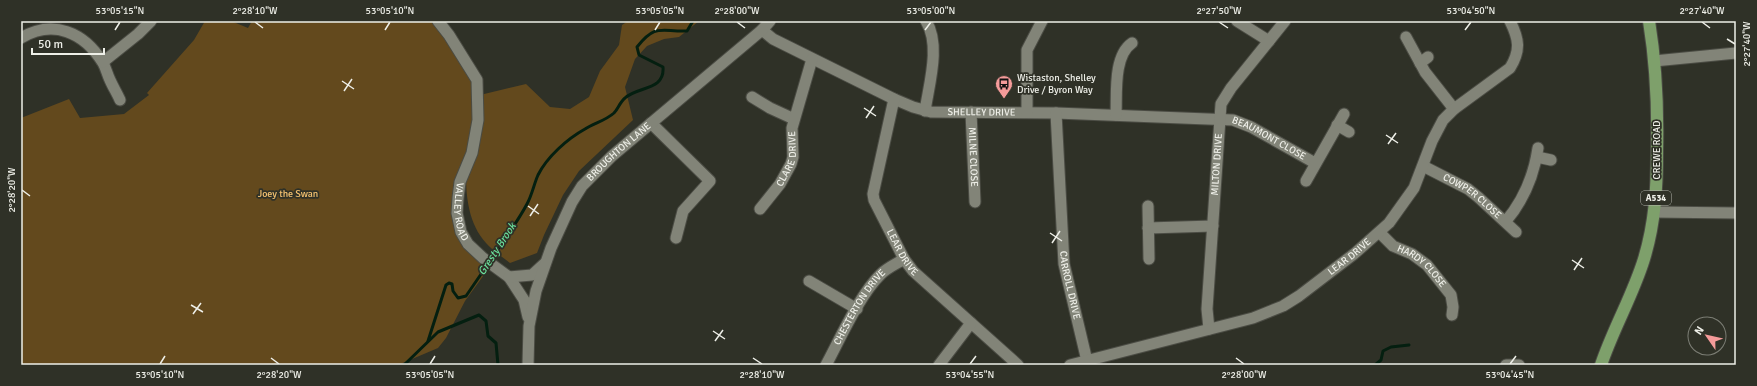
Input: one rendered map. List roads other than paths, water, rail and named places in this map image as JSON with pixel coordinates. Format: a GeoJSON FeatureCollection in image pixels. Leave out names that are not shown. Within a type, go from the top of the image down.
{"type":"FeatureCollection","features":[{"type":"Feature","properties":{"kind":"main road","name":"CREWE ROAD"},"geometry":{"type":"LineString","coordinates":[[1601,365],[1644,260],[1654,212],[1657,177],[1657,122],[1654,60],[1649,21]]}},
{"type":"Feature","properties":{"kind":"street"},"geometry":{"type":"LineString","coordinates":[[103,62],[138,34],[151,21]]}},
{"type":"Feature","properties":{"kind":"street","name":"VALLEY ROAD"},"geometry":{"type":"LineString","coordinates":[[438,21],[476,80],[478,120],[472,153],[460,182],[457,213],[461,232],[468,244],[483,258],[509,277],[524,300],[529,326]]}},
{"type":"Feature","properties":{"kind":"street","name":"BROUGHTON LANE"},"geometry":{"type":"LineString","coordinates":[[529,326],[536,291],[545,263],[572,202],[582,186],[612,156],[762,30],[770,21]]}},
{"type":"Feature","properties":{"kind":"street"},"geometry":{"type":"LineString","coordinates":[[925,111],[934,48],[933,37],[926,21]]}},
{"type":"Feature","properties":{"kind":"street"},"geometry":{"type":"LineString","coordinates":[[1027,112],[1027,50],[1042,21]]}},
{"type":"Feature","properties":{"kind":"street"},"geometry":{"type":"LineString","coordinates":[[1237,21],[1269,41]]}},
{"type":"Feature","properties":{"kind":"street","name":"MILTON DRIVE"},"geometry":{"type":"LineString","coordinates":[[1209,329],[1207,309],[1221,104],[1226,94],[1285,21]]}},
{"type":"Feature","properties":{"kind":"street","name":"LEAR DRIVE"},"geometry":{"type":"LineString","coordinates":[[1070,365],[1253,318],[1283,306],[1311,288],[1380,233],[1404,204],[1414,188],[1439,125],[1447,115],[1510,68],[1515,58],[1518,43],[1510,21]]}},
{"type":"Feature","properties":{"kind":"street"},"geometry":{"type":"LineString","coordinates":[[21,38],[43,29],[65,30],[85,42],[103,62],[120,100]]}},
{"type":"Feature","properties":{"kind":"street","name":"SHELLEY DRIVE"},"geometry":{"type":"LineString","coordinates":[[762,30],[773,39],[812,59],[894,99],[925,111],[942,113],[1027,112],[1220,119]]}},
{"type":"Feature","properties":{"kind":"street"},"geometry":{"type":"LineString","coordinates":[[1406,37],[1424,60],[1454,109]]}},
{"type":"Feature","properties":{"kind":"street"},"geometry":{"type":"LineString","coordinates":[[1116,115],[1119,64],[1124,50],[1132,43]]}},
{"type":"Feature","properties":{"kind":"street"},"geometry":{"type":"LineString","coordinates":[[1654,60],[1736,53]]}},
{"type":"Feature","properties":{"kind":"street","name":"CLARE DRIVE"},"geometry":{"type":"LineString","coordinates":[[760,209],[768,192],[785,177],[791,164],[793,157],[791,134],[794,119],[812,59]]}},
{"type":"Feature","properties":{"kind":"street","name":"CLARE DRIVE"},"geometry":{"type":"LineString","coordinates":[[752,97],[767,100],[781,113],[794,119]]}},
{"type":"Feature","properties":{"kind":"street","name":"LEAR DRIVE"},"geometry":{"type":"LineString","coordinates":[[894,99],[873,197],[904,259],[913,271],[1018,365]]}},
{"type":"Feature","properties":{"kind":"street","name":"MILNE CLOSE"},"geometry":{"type":"LineString","coordinates":[[971,112],[975,202]]}},
{"type":"Feature","properties":{"kind":"street","name":"CARROLL DRIVE"},"geometry":{"type":"LineString","coordinates":[[1056,113],[1064,264],[1087,361]]}},
{"type":"Feature","properties":{"kind":"street","name":"BEAUMONT CLOSE"},"geometry":{"type":"LineString","coordinates":[[1306,181],[1344,114]]}},
{"type":"Feature","properties":{"kind":"street","name":"BEAUMONT CLOSE"},"geometry":{"type":"LineString","coordinates":[[1220,119],[1232,120],[1251,127],[1315,163]]}},
{"type":"Feature","properties":{"kind":"street"},"geometry":{"type":"LineString","coordinates":[[651,123],[710,181],[683,211],[676,238]]}},
{"type":"Feature","properties":{"kind":"street"},"geometry":{"type":"LineString","coordinates":[[1338,125],[1349,132]]}},
{"type":"Feature","properties":{"kind":"street"},"geometry":{"type":"LineString","coordinates":[[1506,221],[1521,201],[1538,153],[1551,160]]}},
{"type":"Feature","properties":{"kind":"street","name":"COWPER CLOSE"},"geometry":{"type":"LineString","coordinates":[[1423,166],[1468,189],[1506,221],[1516,232]]}},
{"type":"Feature","properties":{"kind":"street"},"geometry":{"type":"LineString","coordinates":[[1148,206],[1149,259]]}},
{"type":"Feature","properties":{"kind":"street"},"geometry":{"type":"LineString","coordinates":[[1654,212],[1736,213]]}},
{"type":"Feature","properties":{"kind":"street"},"geometry":{"type":"LineString","coordinates":[[1148,228],[1213,226]]}},
{"type":"Feature","properties":{"kind":"street","name":"HARDY CLOSE"},"geometry":{"type":"LineString","coordinates":[[1380,233],[1392,246],[1412,254],[1427,265],[1451,295],[1456,310]]}},
{"type":"Feature","properties":{"kind":"street","name":"CHESTERTON DRIVE"},"geometry":{"type":"LineString","coordinates":[[826,365],[868,291],[881,274],[904,259]]}},
{"type":"Feature","properties":{"kind":"street"},"geometry":{"type":"LineString","coordinates":[[509,277],[532,275],[545,263]]}},
{"type":"Feature","properties":{"kind":"street"},"geometry":{"type":"LineString","coordinates":[[809,281],[857,309]]}},
{"type":"Feature","properties":{"kind":"street"},"geometry":{"type":"LineString","coordinates":[[939,365],[971,323]]}},
{"type":"Feature","properties":{"kind":"street"},"geometry":{"type":"LineString","coordinates":[[528,365],[529,326]]}},
{"type":"Feature","properties":{"kind":"street"},"geometry":{"type":"LineString","coordinates":[[1506,365],[1519,365]]}},
{"type":"Feature","properties":{"kind":"waterway","name":"Gresty Brook"},"geometry":{"type":"LineString","coordinates":[[491,260],[523,211],[538,175],[552,155],[578,133],[611,116],[623,100],[630,94],[650,87],[660,80],[663,67],[639,55],[637,47],[649,35],[659,30],[687,31],[693,21]]}},
{"type":"Feature","properties":{"kind":"waterway","name":"Gresty Brook"},"geometry":{"type":"LineString","coordinates":[[428,341],[446,285],[449,283],[452,284],[453,291],[458,298],[466,296],[488,264]]}},
{"type":"Feature","properties":{"kind":"waterway"},"geometry":{"type":"LineString","coordinates":[[404,365],[438,332],[479,315],[486,321],[488,336],[496,343],[498,365]]}},
{"type":"Feature","properties":{"kind":"waterway"},"geometry":{"type":"LineString","coordinates":[[1375,365],[1381,360],[1383,351],[1391,347],[1409,345]]}},
{"type":"Feature","properties":{"kind":"place","name":"Wistaston, Shelley Drive / Byron Way"},"geometry":{"type":"Point","coordinates":[1004,99]}},
{"type":"Feature","properties":{"kind":"park label","name":"Joey the Swan"},"geometry":{"type":"Point","coordinates":[288,194]}}]}
